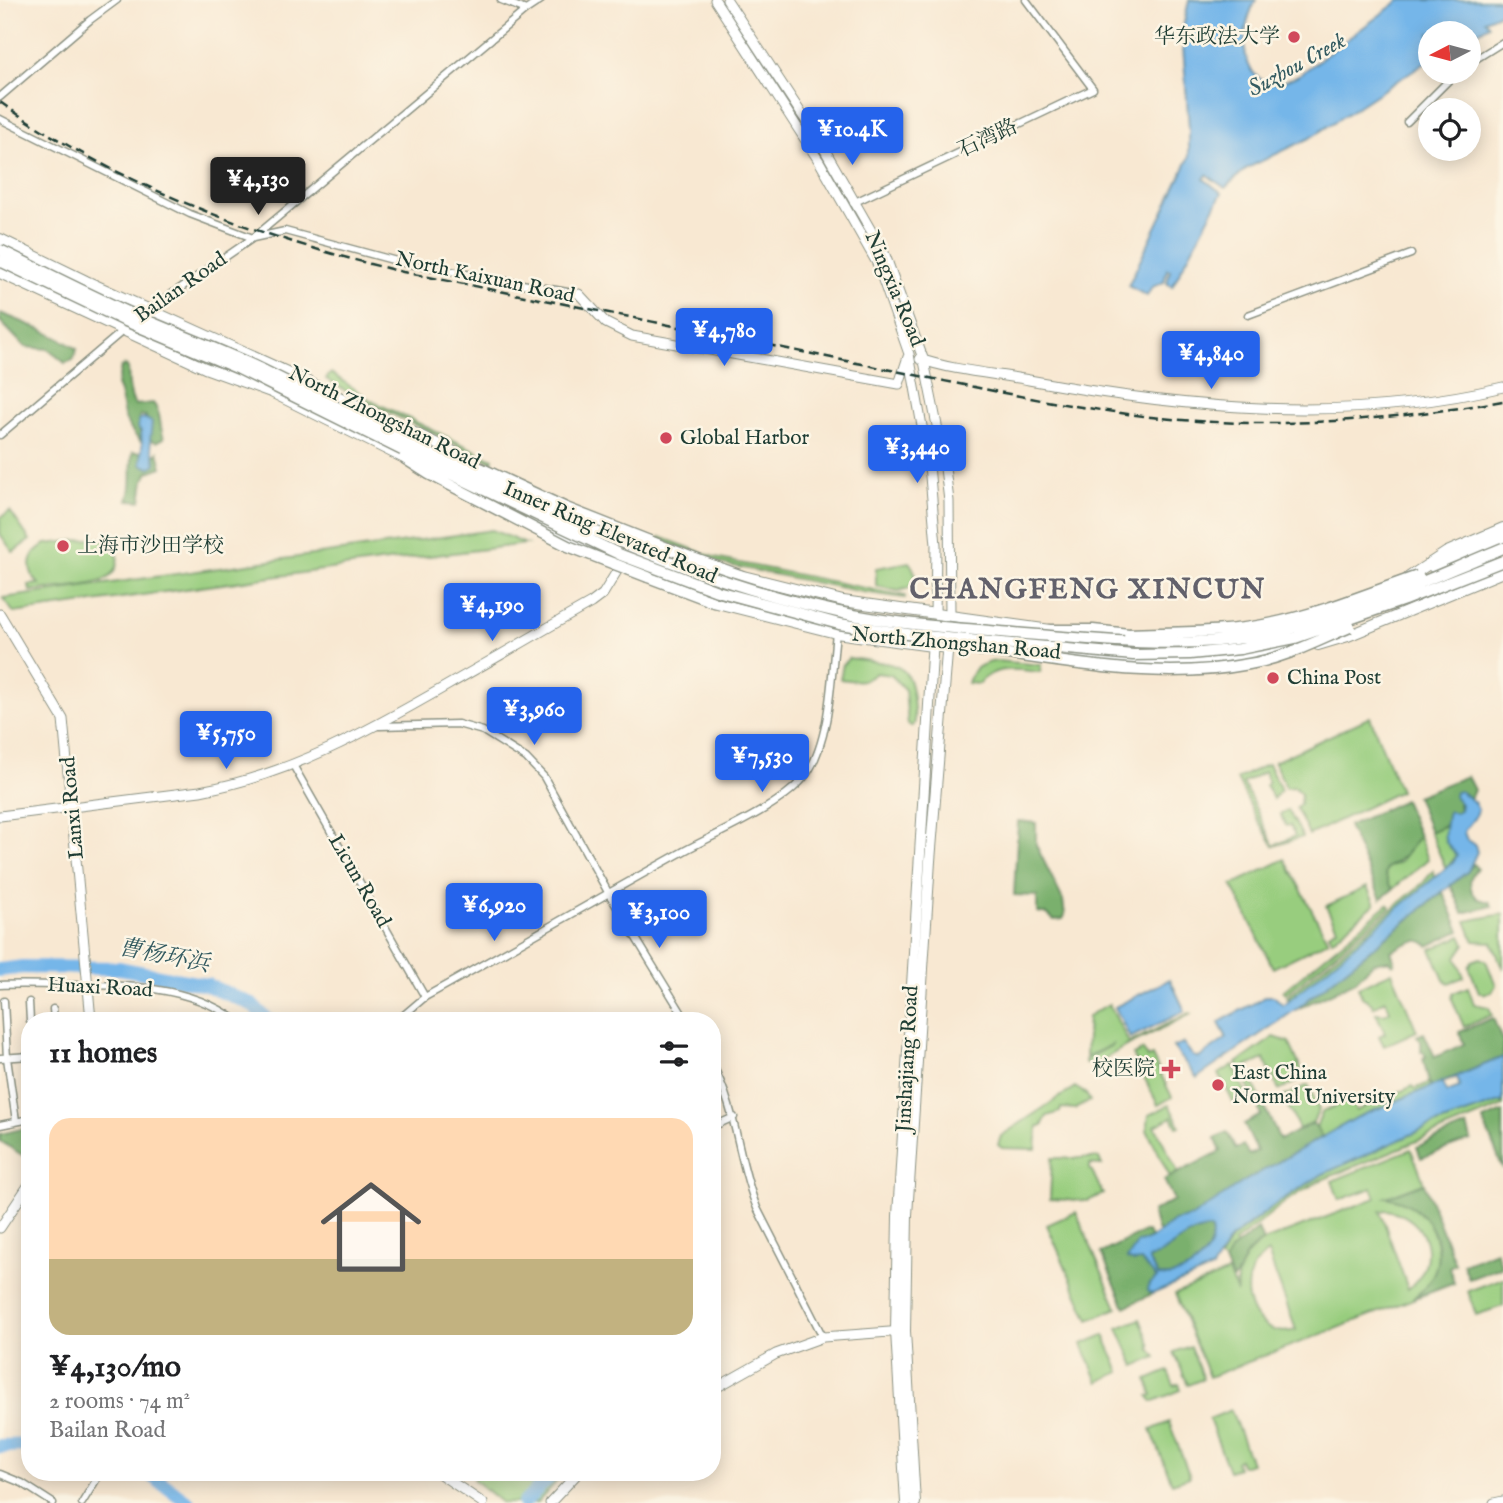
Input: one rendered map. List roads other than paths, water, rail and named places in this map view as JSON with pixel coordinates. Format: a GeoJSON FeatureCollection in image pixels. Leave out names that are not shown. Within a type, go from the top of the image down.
{"type":"FeatureCollection","features":[{"type":"Feature","properties":{"kind":"highway","name":"Inner Ring Elevated Road"},"geometry":{"type":"LineString","coordinates":[[0,250],[132,314],[243,360],[625,544],[720,580],[842,613],[914,624],[1133,643],[1189,642],[1262,635],[1336,614],[1400,591],[1503,547]]}},
{"type":"Feature","properties":{"kind":"highway","name":"Inner Ring Elevated Road"},"geometry":{"type":"LineString","coordinates":[[0,261],[123,320],[239,369],[621,555],[717,591],[839,624],[914,635],[1106,653],[1190,654],[1240,649],[1295,638],[1379,610],[1503,562]]}},
{"type":"Feature","properties":{"kind":"highway"},"geometry":{"type":"LineString","coordinates":[[351,425],[429,474],[568,546],[715,602]]}},
{"type":"Feature","properties":{"kind":"highway"},"geometry":{"type":"LineString","coordinates":[[426,450],[476,466],[566,508],[742,576]]}},
{"type":"Feature","properties":{"kind":"highway"},"geometry":{"type":"LineString","coordinates":[[1050,630],[1093,630],[1129,634],[1234,629],[1269,624],[1316,611],[1503,547]]}},
{"type":"Feature","properties":{"kind":"highway"},"geometry":{"type":"LineString","coordinates":[[953,647],[1121,670],[1212,670],[1251,664],[1293,652],[1379,610]]}},
{"type":"Feature","properties":{"kind":"main road","name":"North Zhongshan Road"},"geometry":{"type":"LineString","coordinates":[[0,239],[646,542],[742,576],[843,601],[1131,639],[1224,635],[1260,630],[1337,607],[1415,574],[1447,552],[1503,528]]}},
{"type":"Feature","properties":{"kind":"main road","name":"North Zhongshan Road"},"geometry":{"type":"LineString","coordinates":[[0,273],[205,368],[271,392],[632,567],[695,589],[715,602]]}},
{"type":"Feature","properties":{"kind":"main road","name":"North Zhongshan Road"},"geometry":{"type":"LineString","coordinates":[[428,470],[443,486],[567,550],[617,571],[715,602],[836,633],[953,647],[997,647],[1136,664],[1242,657],[1290,646],[1503,562]]}},
{"type":"Feature","properties":{"kind":"main road"},"geometry":{"type":"LineString","coordinates":[[1415,574],[1503,537]]}},
{"type":"Feature","properties":{"kind":"main road","name":"North Zhongshan Road"},"geometry":{"type":"LineString","coordinates":[[1200,661],[1232,668],[1283,657],[1348,636],[1503,572]]}},
{"type":"Feature","properties":{"kind":"main road","name":"Jinshajiang Road"},"geometry":{"type":"LineString","coordinates":[[906,1503],[898,1216],[935,614]]}},
{"type":"Feature","properties":{"kind":"main road","name":"Jinshajiang Road"},"geometry":{"type":"LineString","coordinates":[[915,1503],[900,1331],[930,861],[953,647],[950,615]]}},
{"type":"Feature","properties":{"kind":"street"},"geometry":{"type":"LineString","coordinates":[[0,97],[117,0]]}},
{"type":"Feature","properties":{"kind":"street"},"geometry":{"type":"LineString","coordinates":[[501,0],[526,10]]}},
{"type":"Feature","properties":{"kind":"street","name":"Bailan Road"},"geometry":{"type":"LineString","coordinates":[[0,435],[149,309],[253,238],[541,0]]}},
{"type":"Feature","properties":{"kind":"street","name":"Ningxia Road"},"geometry":{"type":"LineString","coordinates":[[715,0],[771,84],[877,263],[909,354],[934,502],[935,614]]}},
{"type":"Feature","properties":{"kind":"street","name":"Ningxia Road"},"geometry":{"type":"LineString","coordinates":[[727,0],[822,145],[885,255],[924,361],[944,460],[949,501],[950,615]]}},
{"type":"Feature","properties":{"kind":"street","name":"石湾路"},"geometry":{"type":"LineString","coordinates":[[845,207],[1093,89],[1026,0]]}},
{"type":"Feature","properties":{"kind":"street"},"geometry":{"type":"LineString","coordinates":[[1481,56],[1503,42]]}},
{"type":"Feature","properties":{"kind":"street"},"geometry":{"type":"LineString","coordinates":[[1407,122],[1445,84]]}},
{"type":"Feature","properties":{"kind":"street"},"geometry":{"type":"LineString","coordinates":[[0,119],[190,214],[253,238]]}},
{"type":"Feature","properties":{"kind":"street","name":"North Kaixuan Road"},"geometry":{"type":"LineString","coordinates":[[253,238],[285,231],[404,262],[579,294],[606,323],[632,337],[899,384],[909,354]]}},
{"type":"Feature","properties":{"kind":"street"},"geometry":{"type":"LineString","coordinates":[[1248,315],[1411,254]]}},
{"type":"Feature","properties":{"kind":"street"},"geometry":{"type":"LineString","coordinates":[[909,354],[924,361],[1097,393],[1244,409],[1311,410],[1415,403],[1502,389]]}},
{"type":"Feature","properties":{"kind":"street"},"geometry":{"type":"LineString","coordinates":[[0,817],[224,787],[293,765],[377,726],[591,603],[603,594],[617,571]]}},
{"type":"Feature","properties":{"kind":"street","name":"Lanxi Road"},"geometry":{"type":"LineString","coordinates":[[0,614],[63,719],[90,1012]]}},
{"type":"Feature","properties":{"kind":"street"},"geometry":{"type":"LineString","coordinates":[[407,1012],[425,997],[782,799],[797,786],[818,752],[836,633]]}},
{"type":"Feature","properties":{"kind":"street"},"geometry":{"type":"LineString","coordinates":[[377,726],[458,724],[483,731],[526,758],[544,777],[609,894],[681,1012]]}},
{"type":"Feature","properties":{"kind":"street","name":"Licun Road"},"geometry":{"type":"LineString","coordinates":[[293,765],[425,997]]}},
{"type":"Feature","properties":{"kind":"street","name":"Huaxi Road"},"geometry":{"type":"LineString","coordinates":[[0,985],[88,980],[177,993],[225,1012]]}},
{"type":"Feature","properties":{"kind":"street"},"geometry":{"type":"LineString","coordinates":[[4,1001],[4,1058],[16,1121]]}},
{"type":"Feature","properties":{"kind":"street"},"geometry":{"type":"LineString","coordinates":[[29,1002],[30,1012]]}},
{"type":"Feature","properties":{"kind":"street"},"geometry":{"type":"LineString","coordinates":[[721,1080],[734,1117],[746,1177],[757,1208],[823,1337]]}},
{"type":"Feature","properties":{"kind":"street"},"geometry":{"type":"LineString","coordinates":[[721,1122],[734,1117]]}},
{"type":"Feature","properties":{"kind":"street"},"geometry":{"type":"LineString","coordinates":[[0,1125],[21,1120]]}},
{"type":"Feature","properties":{"kind":"street"},"geometry":{"type":"LineString","coordinates":[[0,1228],[4,1214],[21,1196]]}},
{"type":"Feature","properties":{"kind":"street"},"geometry":{"type":"LineString","coordinates":[[721,1385],[776,1354],[823,1337],[900,1331]]}},
{"type":"Feature","properties":{"kind":"street"},"geometry":{"type":"LineString","coordinates":[[0,1474],[22,1483],[53,1503]]}},
{"type":"Feature","properties":{"kind":"street"},"geometry":{"type":"LineString","coordinates":[[82,1503],[96,1481]]}},
{"type":"Feature","properties":{"kind":"street"},"geometry":{"type":"LineString","coordinates":[[450,1481],[483,1503]]}},
{"type":"Feature","properties":{"kind":"street"},"geometry":{"type":"LineString","coordinates":[[550,1503],[571,1481]]}},
{"type":"Feature","properties":{"kind":"street"},"geometry":{"type":"LineString","coordinates":[[1494,1503],[1503,1501]]}},
{"type":"Feature","properties":{"kind":"water"},"geometry":{"type":"Polygon","coordinates":[[[1189,0],[1256,0],[1245,33],[1245,50],[1249,65],[1256,76],[1267,82],[1282,81],[1302,73],[1400,0],[1503,0],[1503,12],[1485,20],[1489,25],[1481,30],[1481,21],[1418,21],[1418,67],[1310,138],[1247,168],[1225,188],[1207,175],[1204,179],[1222,193],[1172,287],[1167,283],[1170,270],[1167,269],[1164,282],[1152,287],[1147,296],[1128,286],[1189,158],[1182,32],[1189,0]]]}},
{"type":"Feature","properties":{"kind":"water"},"geometry":{"type":"Polygon","coordinates":[[[139,419],[152,422],[150,440],[156,464],[149,468],[141,464],[141,431],[138,428],[139,419]]]}},
{"type":"Feature","properties":{"kind":"water"},"geometry":{"type":"Polygon","coordinates":[[[1460,791],[1474,802],[1478,810],[1464,832],[1467,840],[1475,845],[1477,852],[1468,871],[1295,1010],[1197,1078],[1173,1047],[1183,1043],[1193,1056],[1199,1058],[1227,1038],[1219,1023],[1221,1021],[1267,996],[1274,996],[1283,1005],[1454,861],[1457,855],[1447,843],[1444,834],[1449,811],[1456,813],[1460,810],[1461,804],[1454,796],[1455,792],[1460,791]]]}},
{"type":"Feature","properties":{"kind":"water"},"geometry":{"type":"Polygon","coordinates":[[[1170,979],[1185,1011],[1130,1038],[1115,1007],[1170,979]]]}},
{"type":"Feature","properties":{"kind":"water"},"geometry":{"type":"Polygon","coordinates":[[[1503,1057],[1503,1101],[1428,1127],[1323,1174],[1280,1201],[1230,1239],[1212,1269],[1152,1294],[1148,1291],[1149,1284],[1157,1278],[1141,1261],[1127,1259],[1138,1242],[1149,1240],[1174,1221],[1192,1217],[1243,1182],[1358,1117],[1449,1079],[1443,1083],[1447,1092],[1460,1087],[1457,1078],[1450,1079],[1503,1057]],[[1211,1230],[1190,1234],[1155,1257],[1149,1258],[1158,1276],[1177,1274],[1195,1264],[1209,1249],[1211,1230]]]}},
{"type":"Feature","properties":{"kind":"waterway","name":"曹杨环浜"},"geometry":{"type":"LineString","coordinates":[[0,970],[23,967],[119,968],[207,985],[251,1004],[260,1012]]}},
{"type":"Feature","properties":{"kind":"waterway","name":"曹杨环浜"},"geometry":{"type":"LineString","coordinates":[[0,1446],[21,1445]]}},
{"type":"Feature","properties":{"kind":"waterway","name":"曹杨环浜"},"geometry":{"type":"LineString","coordinates":[[159,1481],[189,1503]]}},
{"type":"Feature","properties":{"kind":"waterway","name":"曹杨环浜"},"geometry":{"type":"LineString","coordinates":[[524,1503],[545,1481]]}},
{"type":"Feature","properties":{"kind":"railway"},"geometry":{"type":"LineString","coordinates":[[0,102],[93,159],[143,184],[245,226],[350,259],[403,272],[991,390],[1151,417],[1239,423],[1372,418],[1503,401]]}},
{"type":"Feature","properties":{"kind":"place","name":"华东政法大学"},"geometry":{"type":"Point","coordinates":[1294,37]}},
{"type":"Feature","properties":{"kind":"place","name":"Global Harbor"},"geometry":{"type":"Point","coordinates":[666,438]}},
{"type":"Feature","properties":{"kind":"place","name":"上海市沙田学校"},"geometry":{"type":"Point","coordinates":[63,546]}},
{"type":"Feature","properties":{"kind":"place","name":"China Post"},"geometry":{"type":"Point","coordinates":[1273,678]}},
{"type":"Feature","properties":{"kind":"place","name":"校医院"},"geometry":{"type":"Point","coordinates":[1171,1069]}},
{"type":"Feature","properties":{"kind":"place","name":"East China Normal University"},"geometry":{"type":"Point","coordinates":[1218,1085]}},
{"type":"Feature","properties":{"kind":"district","name":"CHANGFENG XINCUN"},"geometry":{"type":"Point","coordinates":[1088,590]}},
{"type":"Feature","properties":{"kind":"water label","name":"Suzhou Creek"},"geometry":{"type":"Point","coordinates":[1297,65]}}]}
